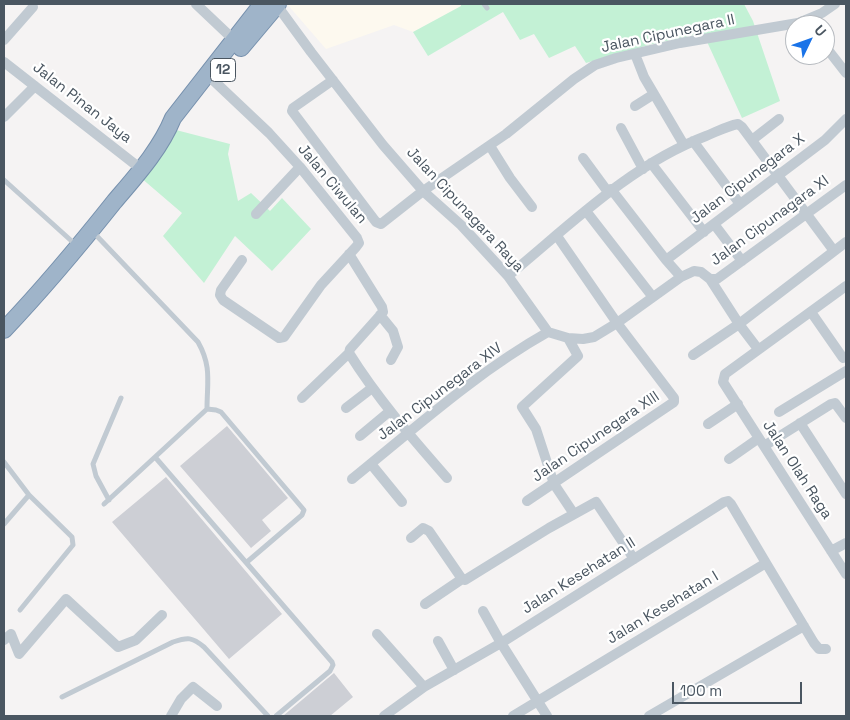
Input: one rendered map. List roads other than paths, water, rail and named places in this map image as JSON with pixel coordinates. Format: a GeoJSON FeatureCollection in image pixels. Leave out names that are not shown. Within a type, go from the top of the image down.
{"type":"FeatureCollection","features":[{"type":"Feature","properties":{"kind":"highway","name":"12"},"geometry":{"type":"LineString","coordinates":[[4,330],[78,247],[142,169],[166,134],[173,118],[234,40],[273,4]]}},
{"type":"Feature","properties":{"kind":"highway","name":"12"},"geometry":{"type":"LineString","coordinates":[[166,134],[179,124],[273,4]]}},
{"type":"Feature","properties":{"kind":"street"},"geometry":{"type":"LineString","coordinates":[[196,4],[234,40]]}},
{"type":"Feature","properties":{"kind":"street","name":"Jalan Cipunagara Raya"},"geometry":{"type":"LineString","coordinates":[[273,4],[384,145],[423,190],[460,225],[508,276],[548,332]]}},
{"type":"Feature","properties":{"kind":"street","name":"Jalan Cipunegara II"},"geometry":{"type":"LineString","coordinates":[[821,15],[835,4]]}},
{"type":"Feature","properties":{"kind":"street"},"geometry":{"type":"LineString","coordinates":[[4,40],[33,7]]}},
{"type":"Feature","properties":{"kind":"street","name":"Jalan Cipunegara II"},"geometry":{"type":"LineString","coordinates":[[334,80],[293,108],[292,111],[376,222],[381,224],[423,190],[490,146],[536,112],[574,79],[595,65],[616,58],[680,43],[785,25]]}},
{"type":"Feature","properties":{"kind":"street"},"geometry":{"type":"LineString","coordinates":[[634,54],[654,94],[688,143],[740,204]]}},
{"type":"Feature","properties":{"kind":"street"},"geometry":{"type":"LineString","coordinates":[[835,59],[846,73]]}},
{"type":"Feature","properties":{"kind":"street","name":"Jalan Pinan Jaya"},"geometry":{"type":"LineString","coordinates":[[4,62],[142,169]]}},
{"type":"Feature","properties":{"kind":"street","name":"Jalan Ciwulan"},"geometry":{"type":"LineString","coordinates":[[214,81],[269,133],[300,167],[359,243],[321,285],[284,337],[279,338],[223,300],[220,295],[221,290],[242,260]]}},
{"type":"Feature","properties":{"kind":"street"},"geometry":{"type":"LineString","coordinates":[[4,117],[35,86]]}},
{"type":"Feature","properties":{"kind":"street"},"geometry":{"type":"LineString","coordinates":[[635,106],[654,94]]}},
{"type":"Feature","properties":{"kind":"street","name":"Jalan Cipunegara X"},"geometry":{"type":"LineString","coordinates":[[666,260],[830,135],[846,119]]}},
{"type":"Feature","properties":{"kind":"street"},"geometry":{"type":"LineString","coordinates":[[752,140],[779,120]]}},
{"type":"Feature","properties":{"kind":"street"},"geometry":{"type":"LineString","coordinates":[[508,276],[610,190],[688,143],[738,124],[742,126],[834,251]]}},
{"type":"Feature","properties":{"kind":"street"},"geometry":{"type":"LineString","coordinates":[[621,128],[647,166],[704,232]]}},
{"type":"Feature","properties":{"kind":"street"},"geometry":{"type":"LineString","coordinates":[[490,146],[510,178],[532,207]]}},
{"type":"Feature","properties":{"kind":"street"},"geometry":{"type":"LineString","coordinates":[[583,158],[681,277]]}},
{"type":"Feature","properties":{"kind":"street"},"geometry":{"type":"LineString","coordinates":[[256,214],[300,167]]}},
{"type":"Feature","properties":{"kind":"street","name":"Jalan Cipunagara XI"},"geometry":{"type":"LineString","coordinates":[[710,279],[717,279],[846,185]]}},
{"type":"Feature","properties":{"kind":"street"},"geometry":{"type":"LineString","coordinates":[[586,211],[652,296]]}},
{"type":"Feature","properties":{"kind":"street"},"geometry":{"type":"LineString","coordinates":[[714,224],[742,261]]}},
{"type":"Feature","properties":{"kind":"street"},"geometry":{"type":"LineString","coordinates":[[557,236],[617,323]]}},
{"type":"Feature","properties":{"kind":"street"},"geometry":{"type":"LineString","coordinates":[[693,355],[739,324],[846,242]]}},
{"type":"Feature","properties":{"kind":"street"},"geometry":{"type":"LineString","coordinates":[[302,398],[349,353],[350,349],[383,312],[382,307],[349,254]]}},
{"type":"Feature","properties":{"kind":"street"},"geometry":{"type":"LineString","coordinates":[[548,332],[568,338],[583,339],[594,337],[617,323],[652,296],[694,271],[700,272],[710,279],[739,324],[758,349],[846,287]]}},
{"type":"Feature","properties":{"kind":"street"},"geometry":{"type":"LineString","coordinates":[[811,312],[843,358]]}},
{"type":"Feature","properties":{"kind":"street"},"geometry":{"type":"LineString","coordinates":[[380,315],[392,331],[398,347],[391,360]]}},
{"type":"Feature","properties":{"kind":"street","name":"Jalan Cipunegara XIII"},"geometry":{"type":"LineString","coordinates":[[527,501],[674,402],[674,398],[617,323]]}},
{"type":"Feature","properties":{"kind":"street","name":"Jalan Cipunegara XIV"},"geometry":{"type":"LineString","coordinates":[[352,479],[440,407],[496,366],[548,332]]}},
{"type":"Feature","properties":{"kind":"street"},"geometry":{"type":"LineString","coordinates":[[568,338],[578,356],[522,407],[536,429],[554,484],[574,514]]}},
{"type":"Feature","properties":{"kind":"street","name":"Jalan Olah Raga"},"geometry":{"type":"LineString","coordinates":[[758,349],[725,374],[723,382],[846,574]]}},
{"type":"Feature","properties":{"kind":"street"},"geometry":{"type":"LineString","coordinates":[[349,353],[390,411],[447,478]]}},
{"type":"Feature","properties":{"kind":"street"},"geometry":{"type":"LineString","coordinates":[[779,412],[846,371]]}},
{"type":"Feature","properties":{"kind":"street"},"geometry":{"type":"LineString","coordinates":[[346,408],[372,388]]}},
{"type":"Feature","properties":{"kind":"street"},"geometry":{"type":"LineString","coordinates":[[729,459],[800,423],[831,404],[836,403],[846,418]]}},
{"type":"Feature","properties":{"kind":"street"},"geometry":{"type":"LineString","coordinates":[[708,424],[738,404]]}},
{"type":"Feature","properties":{"kind":"street"},"geometry":{"type":"LineString","coordinates":[[360,436],[390,411]]}},
{"type":"Feature","properties":{"kind":"street"},"geometry":{"type":"LineString","coordinates":[[800,423],[846,494]]}},
{"type":"Feature","properties":{"kind":"street"},"geometry":{"type":"LineString","coordinates":[[370,464],[402,502]]}},
{"type":"Feature","properties":{"kind":"street","name":"Jalan Kesehatan II"},"geometry":{"type":"LineString","coordinates":[[384,716],[424,687],[500,643],[724,502],[728,501],[732,504],[766,563]]}},
{"type":"Feature","properties":{"kind":"street"},"geometry":{"type":"LineString","coordinates":[[424,604],[462,578],[465,580],[596,502],[634,559]]}},
{"type":"Feature","properties":{"kind":"street"},"geometry":{"type":"LineString","coordinates":[[411,538],[423,528],[429,531],[462,578]]}},
{"type":"Feature","properties":{"kind":"street"},"geometry":{"type":"LineString","coordinates":[[832,551],[846,543]]}},
{"type":"Feature","properties":{"kind":"street"},"geometry":{"type":"LineString","coordinates":[[766,563],[818,648],[826,649]]}},
{"type":"Feature","properties":{"kind":"street","name":"Jalan Kesehatan I"},"geometry":{"type":"LineString","coordinates":[[513,716],[766,563]]}},
{"type":"Feature","properties":{"kind":"street"},"geometry":{"type":"LineString","coordinates":[[4,640],[10,634],[19,654],[66,599],[118,647],[136,640],[162,615]]}},
{"type":"Feature","properties":{"kind":"street"},"geometry":{"type":"LineString","coordinates":[[483,612],[500,643],[547,716]]}},
{"type":"Feature","properties":{"kind":"street"},"geometry":{"type":"LineString","coordinates":[[649,716],[804,626]]}},
{"type":"Feature","properties":{"kind":"street"},"geometry":{"type":"LineString","coordinates":[[377,634],[424,687]]}},
{"type":"Feature","properties":{"kind":"street"},"geometry":{"type":"LineString","coordinates":[[438,641],[454,670]]}},
{"type":"Feature","properties":{"kind":"street"},"geometry":{"type":"LineString","coordinates":[[171,716],[181,698],[193,687],[217,706]]}},
{"type":"Feature","properties":{"kind":"lane"},"geometry":{"type":"LineString","coordinates":[[4,180],[78,247]]}},
{"type":"Feature","properties":{"kind":"lane"},"geometry":{"type":"LineString","coordinates":[[91,231],[198,342],[205,354],[209,367],[207,409],[104,504]]}},
{"type":"Feature","properties":{"kind":"lane"},"geometry":{"type":"LineString","coordinates":[[109,500],[96,476],[93,464],[121,398]]}},
{"type":"Feature","properties":{"kind":"lane"},"geometry":{"type":"LineString","coordinates":[[207,409],[220,412],[304,510],[302,515],[247,562]]}},
{"type":"Feature","properties":{"kind":"lane"},"geometry":{"type":"LineString","coordinates":[[156,457],[332,662],[333,665],[330,671],[276,716]]}},
{"type":"Feature","properties":{"kind":"lane"},"geometry":{"type":"LineString","coordinates":[[4,462],[29,495],[72,537],[73,545],[20,610]]}},
{"type":"Feature","properties":{"kind":"lane"},"geometry":{"type":"LineString","coordinates":[[4,524],[29,495]]}},
{"type":"Feature","properties":{"kind":"lane"},"geometry":{"type":"LineString","coordinates":[[62,697],[173,642],[183,638],[193,638],[204,647],[268,716]]}}]}
